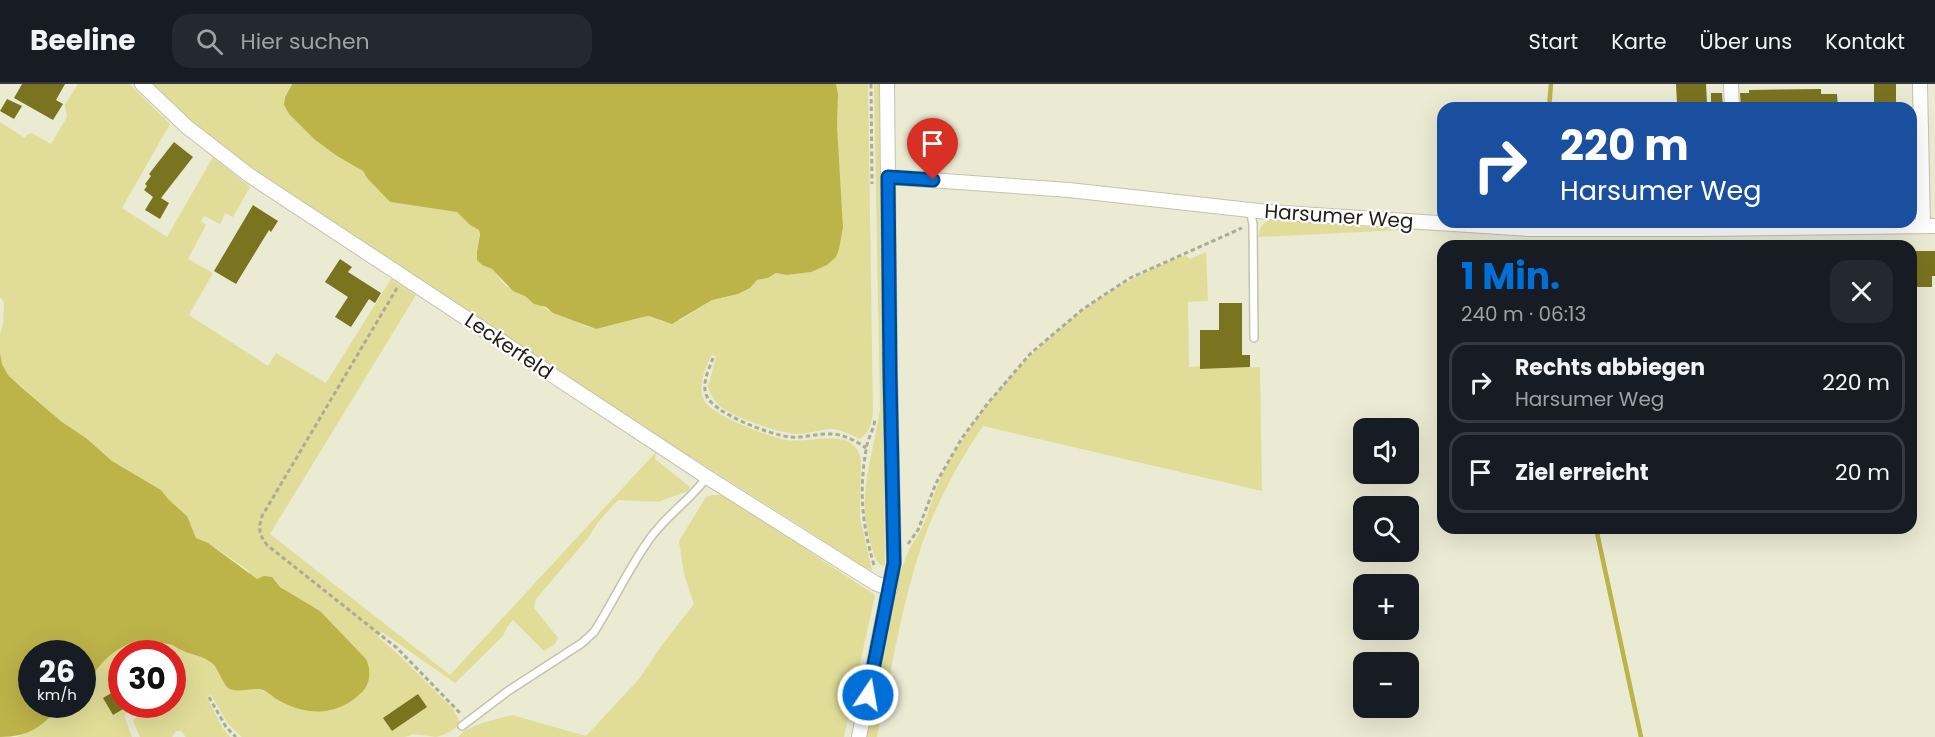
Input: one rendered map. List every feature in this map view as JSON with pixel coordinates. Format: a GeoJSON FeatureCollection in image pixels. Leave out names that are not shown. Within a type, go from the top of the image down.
{"type":"FeatureCollection","features":[{"type":"Feature","properties":{"kind":"street","name":"Leckerfeld"},"geometry":{"type":"LineString","coordinates":[[142,84],[187,127],[249,175],[707,477],[875,583],[890,589]]}},
{"type":"Feature","properties":{"kind":"street"},"geometry":{"type":"LineString","coordinates":[[859,737],[894,563],[887,84]]}},
{"type":"Feature","properties":{"kind":"street"},"geometry":{"type":"LineString","coordinates":[[1731,84],[1732,102]]}},
{"type":"Feature","properties":{"kind":"street"},"geometry":{"type":"LineString","coordinates":[[1917,118],[1920,84]]}},
{"type":"Feature","properties":{"kind":"street"},"geometry":{"type":"LineString","coordinates":[[1917,137],[1929,226]]}},
{"type":"Feature","properties":{"kind":"street","name":"Harsumer Weg"},"geometry":{"type":"LineString","coordinates":[[888,177],[1069,190],[1250,210],[1437,223]]}},
{"type":"Feature","properties":{"kind":"street","name":"Harsumer Weg"},"geometry":{"type":"LineString","coordinates":[[1514,228],[1778,228]]}},
{"type":"Feature","properties":{"kind":"lane"},"geometry":{"type":"LineString","coordinates":[[1250,210],[1253,224],[1254,338]]}},
{"type":"Feature","properties":{"kind":"lane"},"geometry":{"type":"LineString","coordinates":[[462,726],[508,691],[582,643],[594,632],[651,537],[672,513],[697,491],[707,477]]}},
{"type":"Feature","properties":{"kind":"path"},"geometry":{"type":"LineString","coordinates":[[871,84],[872,186]]}},
{"type":"Feature","properties":{"kind":"path"},"geometry":{"type":"LineString","coordinates":[[894,563],[918,530],[936,483],[962,438],[987,403],[1031,353],[1083,309],[1130,278],[1253,224]]}},
{"type":"Feature","properties":{"kind":"path"},"geometry":{"type":"LineString","coordinates":[[404,276],[262,516],[259,525],[261,536],[267,545],[397,648],[463,715],[462,726]]}},
{"type":"Feature","properties":{"kind":"path"},"geometry":{"type":"LineString","coordinates":[[712,358],[705,378],[706,397],[723,413],[788,437],[829,433],[843,436],[866,448]]}},
{"type":"Feature","properties":{"kind":"path"},"geometry":{"type":"LineString","coordinates":[[875,583],[874,565],[863,519],[862,501],[866,448],[876,414]]}},
{"type":"Feature","properties":{"kind":"path"},"geometry":{"type":"LineString","coordinates":[[209,697],[226,727],[236,737]]}},
{"type":"Feature","properties":{"kind":"shaded area"},"geometry":{"type":"Polygon","coordinates":[[[78,84],[129,84],[170,124],[122,208],[167,237],[213,157],[250,187],[233,217],[225,213],[220,224],[204,216],[201,221],[206,225],[188,259],[213,273],[189,315],[268,366],[276,353],[326,383],[391,279],[416,295],[270,534],[450,675],[656,452],[655,459],[690,487],[688,491],[658,502],[618,500],[598,522],[588,538],[536,599],[534,608],[558,638],[555,644],[544,651],[513,620],[503,636],[455,683],[382,632],[378,637],[453,709],[459,724],[446,734],[436,737],[414,734],[405,737],[242,737],[228,724],[211,695],[207,697],[222,727],[230,737],[186,737],[181,731],[176,731],[172,737],[140,737],[133,721],[135,718],[186,718],[186,652],[202,656],[211,662],[233,690],[258,689],[268,692],[277,700],[343,705],[361,694],[320,611],[280,587],[272,577],[257,579],[251,576],[248,570],[196,538],[187,516],[161,490],[112,461],[86,438],[62,422],[8,375],[2,364],[0,334],[4,302],[0,297],[0,122],[25,138],[32,133],[51,144],[67,117],[65,105],[78,84]]]}},
{"type":"Feature","properties":{"kind":"shaded area"},"geometry":{"type":"Polygon","coordinates":[[[148,84],[291,84],[284,105],[289,114],[314,139],[363,171],[390,202],[457,212],[470,225],[479,230],[482,265],[492,269],[506,286],[525,296],[534,304],[596,329],[649,316],[662,321],[681,320],[712,300],[738,294],[750,288],[757,280],[768,278],[776,273],[787,275],[811,272],[839,249],[842,219],[836,84],[868,84],[873,410],[869,429],[860,439],[833,429],[796,434],[770,428],[731,413],[716,402],[708,387],[716,357],[712,354],[701,387],[707,405],[727,418],[754,430],[787,440],[842,439],[851,443],[858,450],[861,462],[860,518],[872,570],[862,566],[650,431],[250,170],[148,84]]]}},
{"type":"Feature","properties":{"kind":"shaded area"},"geometry":{"type":"Polygon","coordinates":[[[292,84],[836,84],[843,227],[839,249],[836,257],[827,265],[811,272],[787,275],[776,273],[768,278],[757,280],[750,288],[738,294],[712,300],[672,324],[649,316],[596,329],[534,304],[525,296],[513,291],[492,269],[482,265],[477,260],[479,230],[470,225],[457,212],[390,202],[363,171],[314,139],[289,114],[284,105],[285,97],[292,84]]]}},
{"type":"Feature","properties":{"kind":"shaded area"},"geometry":{"type":"Polygon","coordinates":[[[874,84],[880,84],[885,565],[882,566],[875,558],[870,541],[865,506],[865,490],[880,408],[874,84]]]}},
{"type":"Feature","properties":{"kind":"shaded area"},"geometry":{"type":"Polygon","coordinates":[[[1288,215],[1363,227],[1440,228],[1258,237],[1261,226],[1272,219],[1288,215]]]}},
{"type":"Feature","properties":{"kind":"shaded area"},"geometry":{"type":"Polygon","coordinates":[[[1206,252],[1208,301],[1188,302],[1189,367],[1200,366],[1201,369],[1260,367],[1262,491],[983,426],[949,483],[928,528],[908,591],[877,737],[864,737],[899,576],[909,549],[924,523],[944,471],[980,415],[1000,389],[1047,340],[1099,299],[1163,264],[1185,255],[1190,259],[1206,252]]]}},
{"type":"Feature","properties":{"kind":"shaded area"},"geometry":{"type":"Polygon","coordinates":[[[0,353],[2,364],[8,375],[62,422],[86,438],[112,461],[161,490],[187,516],[196,538],[208,543],[257,579],[264,576],[272,577],[280,587],[320,611],[366,659],[369,678],[366,687],[359,695],[340,707],[309,711],[288,705],[262,690],[230,689],[225,685],[213,664],[186,652],[186,640],[108,640],[108,657],[96,671],[96,640],[18,640],[18,718],[49,718],[28,732],[0,737],[0,353]]]}},
{"type":"Feature","properties":{"kind":"shaded area"},"geometry":{"type":"Polygon","coordinates":[[[724,495],[875,595],[844,737],[458,737],[464,731],[482,723],[512,715],[586,736],[639,679],[694,604],[684,574],[679,541],[706,497],[724,495]]]}},
{"type":"Feature","properties":{"kind":"shaded area"},"geometry":{"type":"Polygon","coordinates":[[[107,656],[108,718],[125,718],[132,737],[17,737],[48,718],[96,718],[96,668],[107,656]]]}},
{"type":"Feature","properties":{"kind":"building"},"geometry":{"type":"Polygon","coordinates":[[[22,84],[65,84],[56,100],[63,104],[53,120],[14,98],[22,84]]]}},
{"type":"Feature","properties":{"kind":"building"},"geometry":{"type":"Polygon","coordinates":[[[1676,84],[1706,84],[1707,102],[1677,102],[1676,84]]]}},
{"type":"Feature","properties":{"kind":"building"},"geometry":{"type":"Polygon","coordinates":[[[1874,84],[1896,84],[1896,102],[1874,102],[1874,84]]]}},
{"type":"Feature","properties":{"kind":"building"},"geometry":{"type":"Polygon","coordinates":[[[1821,89],[1821,94],[1837,94],[1838,102],[1741,102],[1740,93],[1749,93],[1749,90],[1821,89]]]}},
{"type":"Feature","properties":{"kind":"building"},"geometry":{"type":"Polygon","coordinates":[[[1711,93],[1722,93],[1723,102],[1711,102],[1711,93]]]}},
{"type":"Feature","properties":{"kind":"building"},"geometry":{"type":"Polygon","coordinates":[[[7,99],[22,106],[14,119],[0,111],[7,99]]]}},
{"type":"Feature","properties":{"kind":"building"},"geometry":{"type":"Polygon","coordinates":[[[174,142],[193,157],[161,198],[169,203],[160,219],[145,210],[153,197],[144,190],[147,186],[145,184],[151,176],[149,174],[174,142]]]}},
{"type":"Feature","properties":{"kind":"building"},"geometry":{"type":"Polygon","coordinates":[[[253,205],[278,221],[271,232],[269,230],[236,284],[214,271],[253,205]]]}},
{"type":"Feature","properties":{"kind":"building"},"geometry":{"type":"Polygon","coordinates":[[[1917,251],[1935,251],[1935,276],[1932,276],[1932,287],[1917,287],[1917,251]]]}},
{"type":"Feature","properties":{"kind":"building"},"geometry":{"type":"Polygon","coordinates":[[[340,259],[352,267],[348,272],[381,293],[375,303],[369,299],[351,327],[335,317],[348,297],[325,282],[340,259]]]}},
{"type":"Feature","properties":{"kind":"building"},"geometry":{"type":"Polygon","coordinates":[[[1219,303],[1242,303],[1242,355],[1250,355],[1250,367],[1200,369],[1200,330],[1219,330],[1219,303]]]}},
{"type":"Feature","properties":{"kind":"building"},"geometry":{"type":"Polygon","coordinates":[[[418,694],[427,707],[392,731],[383,718],[418,694]]]}},
{"type":"Feature","properties":{"kind":"building"},"geometry":{"type":"Polygon","coordinates":[[[108,695],[108,706],[103,698],[108,695]]]}},
{"type":"Feature","properties":{"kind":"waterway"},"geometry":{"type":"LineString","coordinates":[[1550,102],[1551,84]]}},
{"type":"Feature","properties":{"kind":"waterway"},"geometry":{"type":"LineString","coordinates":[[1597,534],[1641,737]]}},
{"type":"Feature","properties":{"kind":"route"},"geometry":{"type":"LineString","coordinates":[[868,695],[894,563],[888,177],[933,180]]}}]}
